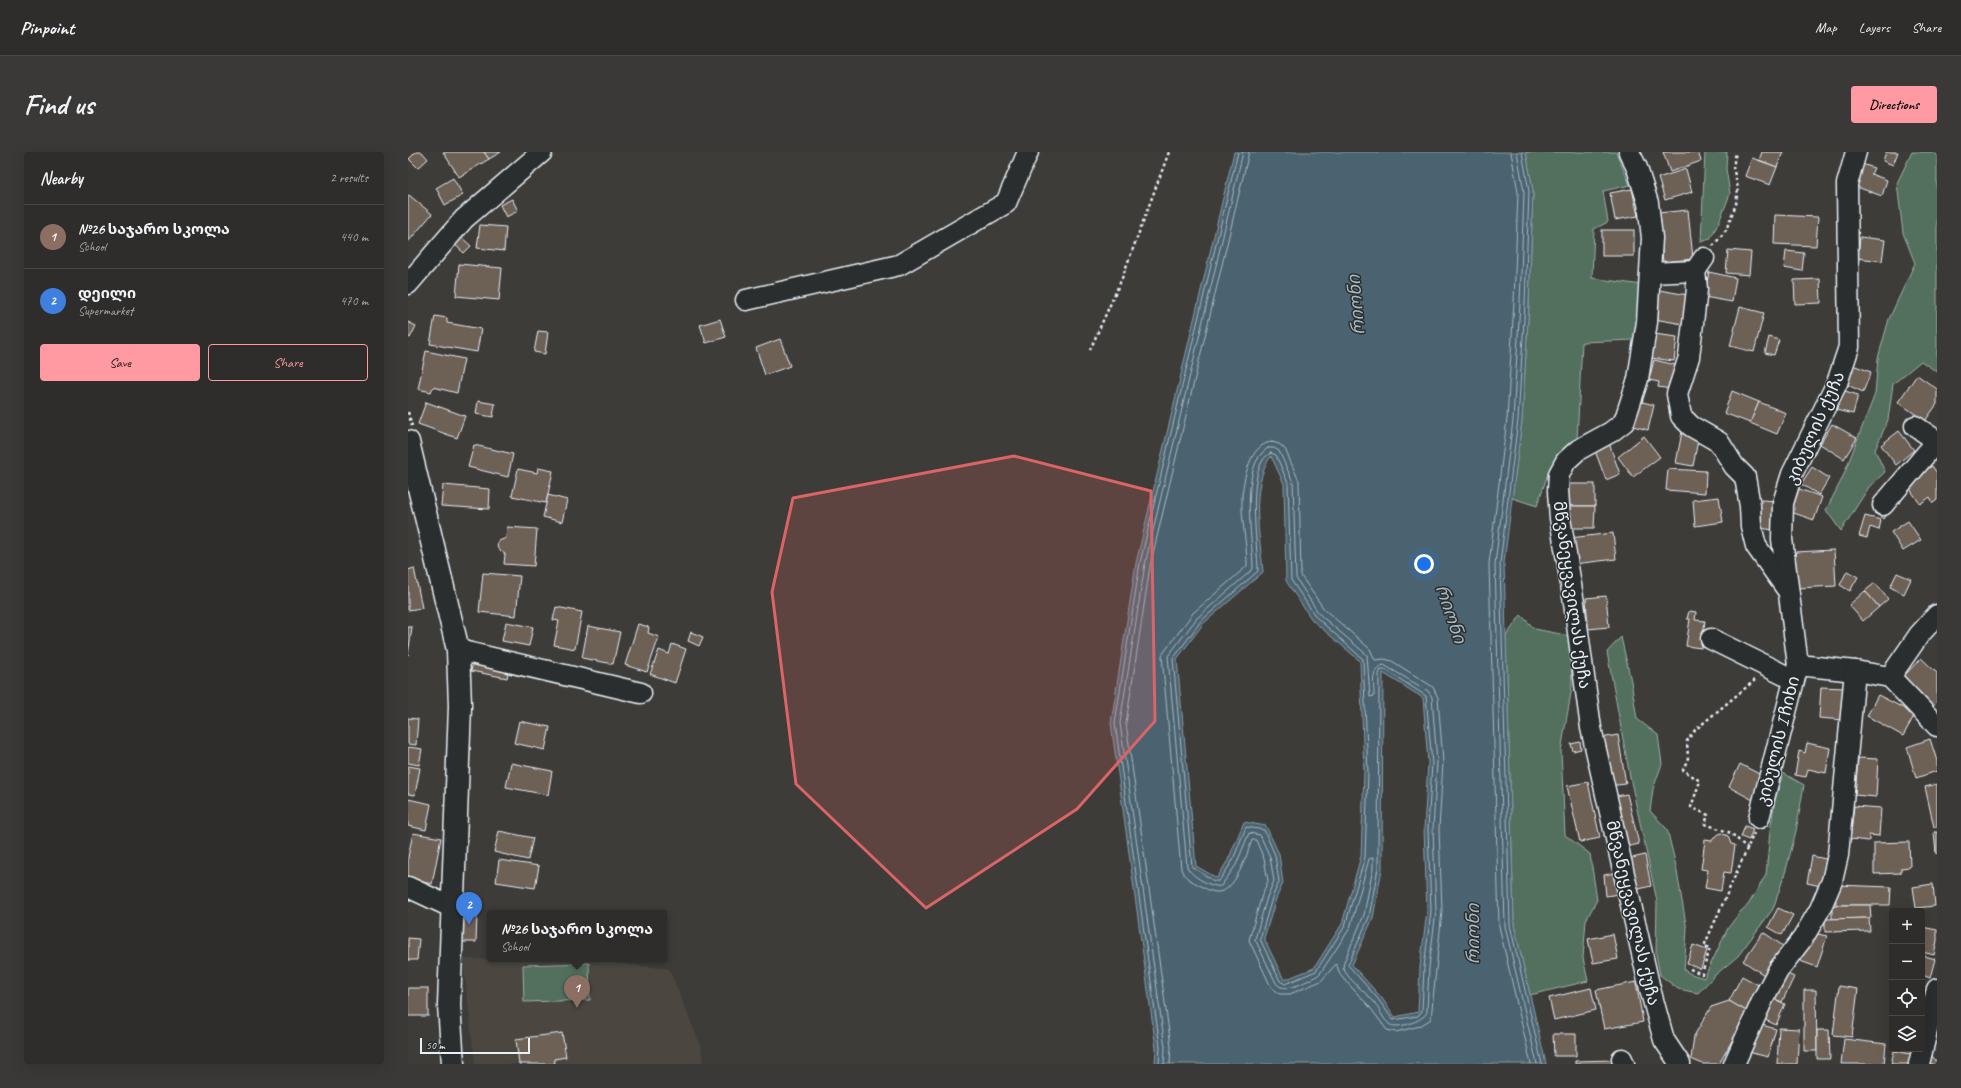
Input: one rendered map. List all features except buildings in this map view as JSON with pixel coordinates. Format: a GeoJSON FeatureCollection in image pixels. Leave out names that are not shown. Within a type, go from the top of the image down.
{"type":"FeatureCollection","features":[{"type":"Feature","properties":{"kind":"main road"},"geometry":{"type":"LineString","coordinates":[[408,442],[458,650],[460,706],[451,907],[449,1004],[453,1064]]}},
{"type":"Feature","properties":{"kind":"street"},"geometry":{"type":"LineString","coordinates":[[408,284],[464,219],[542,152]]}},
{"type":"Feature","properties":{"kind":"street"},"geometry":{"type":"LineString","coordinates":[[746,300],[899,265],[1006,203],[1028,152]]}},
{"type":"Feature","properties":{"kind":"street","name":"მწვანეყვავილას ქუჩა"},"geometry":{"type":"LineString","coordinates":[[1629,152],[1637,168],[1648,203],[1652,238],[1647,322],[1638,379],[1624,422],[1611,432],[1578,450],[1566,461],[1558,474],[1558,491],[1560,518],[1574,603],[1591,728],[1650,989],[1664,1040],[1680,1064]]}},
{"type":"Feature","properties":{"kind":"street","name":"კიბულის ქუჩა"},"geometry":{"type":"LineString","coordinates":[[1796,672],[1782,539],[1783,503],[1792,474],[1837,382],[1849,347],[1847,296],[1847,184],[1856,152]]}},
{"type":"Feature","properties":{"kind":"street"},"geometry":{"type":"LineString","coordinates":[[1651,273],[1699,264],[1689,357],[1677,394],[1682,416],[1691,426],[1719,442],[1734,466],[1745,477],[1750,506],[1751,526],[1756,546],[1788,592]]}},
{"type":"Feature","properties":{"kind":"street"},"geometry":{"type":"LineString","coordinates":[[1883,505],[1937,441],[1915,426]]}},
{"type":"Feature","properties":{"kind":"street"},"geometry":{"type":"LineString","coordinates":[[1890,677],[1919,635],[1937,615]]}},
{"type":"Feature","properties":{"kind":"street"},"geometry":{"type":"LineString","coordinates":[[1711,639],[1769,668],[1796,672],[1855,671],[1890,677],[1937,726]]}},
{"type":"Feature","properties":{"kind":"street"},"geometry":{"type":"LineString","coordinates":[[458,650],[641,693]]}},
{"type":"Feature","properties":{"kind":"street"},"geometry":{"type":"LineString","coordinates":[[1734,1064],[1763,999],[1779,969],[1803,938],[1820,909],[1832,881],[1838,855],[1855,671]]}},
{"type":"Feature","properties":{"kind":"street","name":"კიბულის I ჩიხი"},"geometry":{"type":"LineString","coordinates":[[1757,822],[1796,672]]}},
{"type":"Feature","properties":{"kind":"street"},"geometry":{"type":"LineString","coordinates":[[408,887],[451,907]]}},
{"type":"Feature","properties":{"kind":"street"},"geometry":{"type":"LineString","coordinates":[[1919,1064],[1937,988]]}},
{"type":"Feature","properties":{"kind":"path"},"geometry":{"type":"LineString","coordinates":[[1090,350],[1122,278],[1169,152]]}},
{"type":"Feature","properties":{"kind":"path"},"geometry":{"type":"LineString","coordinates":[[1699,264],[1726,230],[1736,204],[1738,188],[1733,167],[1736,152]]}},
{"type":"Feature","properties":{"kind":"path"},"geometry":{"type":"LineString","coordinates":[[1748,849],[1731,833],[1705,824],[1708,815],[1691,807],[1700,781],[1684,770],[1688,758],[1687,741],[1695,730],[1769,668]]}},
{"type":"Feature","properties":{"kind":"path"},"geometry":{"type":"LineString","coordinates":[[1690,969],[1702,974],[1710,948],[1704,946],[1748,849],[1757,822]]}},
{"type":"Feature","properties":{"kind":"highlighted area"},"geometry":{"type":"Polygon","coordinates":[[[1014,456],[1151,491],[1155,721],[1077,809],[926,908],[796,784],[772,592],[793,498],[1014,456]]]}},
{"type":"Feature","properties":{"kind":"shaded area"},"geometry":{"type":"Polygon","coordinates":[[[463,959],[487,959],[487,962],[606,962],[669,969],[701,1047],[703,1064],[475,1064],[463,959]]]}},
{"type":"Feature","properties":{"kind":"green space"},"geometry":{"type":"Polygon","coordinates":[[[1526,152],[1616,152],[1630,185],[1603,191],[1608,222],[1594,229],[1592,278],[1642,285],[1634,340],[1582,342],[1577,440],[1550,468],[1537,506],[1512,498],[1522,420],[1529,303],[1533,191],[1526,152]]]}},
{"type":"Feature","properties":{"kind":"green space"},"geometry":{"type":"Polygon","coordinates":[[[1705,152],[1727,152],[1726,169],[1730,194],[1719,222],[1710,239],[1701,242],[1705,152]]]}},
{"type":"Feature","properties":{"kind":"green space"},"geometry":{"type":"Polygon","coordinates":[[[1912,152],[1937,152],[1937,372],[1921,361],[1893,384],[1888,420],[1875,450],[1885,472],[1869,487],[1841,531],[1826,510],[1842,479],[1875,394],[1878,358],[1889,319],[1915,263],[1903,233],[1897,183],[1912,152]]]}},
{"type":"Feature","properties":{"kind":"green space"},"geometry":{"type":"Polygon","coordinates":[[[1521,615],[1535,629],[1570,636],[1572,687],[1561,751],[1565,835],[1590,854],[1597,900],[1586,920],[1583,958],[1588,981],[1530,995],[1514,925],[1506,636],[1521,615]]]}},
{"type":"Feature","properties":{"kind":"green space"},"geometry":{"type":"Polygon","coordinates":[[[1621,637],[1631,681],[1637,719],[1658,735],[1662,764],[1653,789],[1650,811],[1667,829],[1676,866],[1687,930],[1684,970],[1704,978],[1728,928],[1741,911],[1748,905],[1766,875],[1770,831],[1775,800],[1783,773],[1804,785],[1796,831],[1786,870],[1773,909],[1738,956],[1714,976],[1698,993],[1678,989],[1660,975],[1656,954],[1657,901],[1630,777],[1607,652],[1621,637]]]}},
{"type":"Feature","properties":{"kind":"green space"},"geometry":{"type":"Polygon","coordinates":[[[589,963],[590,1000],[524,1002],[523,965],[589,963]]]}},
{"type":"Feature","properties":{"kind":"water","name":"რიონი"},"geometry":{"type":"Polygon","coordinates":[[[1234,152],[1526,152],[1533,191],[1529,303],[1522,420],[1504,563],[1514,925],[1546,1064],[1155,1064],[1156,1048],[1111,723],[1136,563],[1234,152]],[[1271,456],[1264,469],[1258,497],[1258,528],[1263,572],[1203,624],[1177,659],[1196,866],[1217,878],[1228,860],[1244,822],[1266,826],[1279,854],[1283,883],[1276,899],[1264,938],[1284,980],[1314,968],[1342,924],[1361,856],[1364,772],[1360,661],[1312,620],[1286,581],[1284,484],[1271,456]],[[1383,673],[1382,869],[1373,918],[1352,965],[1381,997],[1395,1017],[1418,1012],[1420,967],[1427,911],[1424,829],[1428,763],[1423,698],[1383,673]]]}},
{"type":"Feature","properties":{"kind":"place","name":"დეილი"},"geometry":{"type":"Point","coordinates":[469,925]}},
{"type":"Feature","properties":{"kind":"place","name":"№26 საჯარო სკოლა"},"geometry":{"type":"Point","coordinates":[577,1008]}}]}
